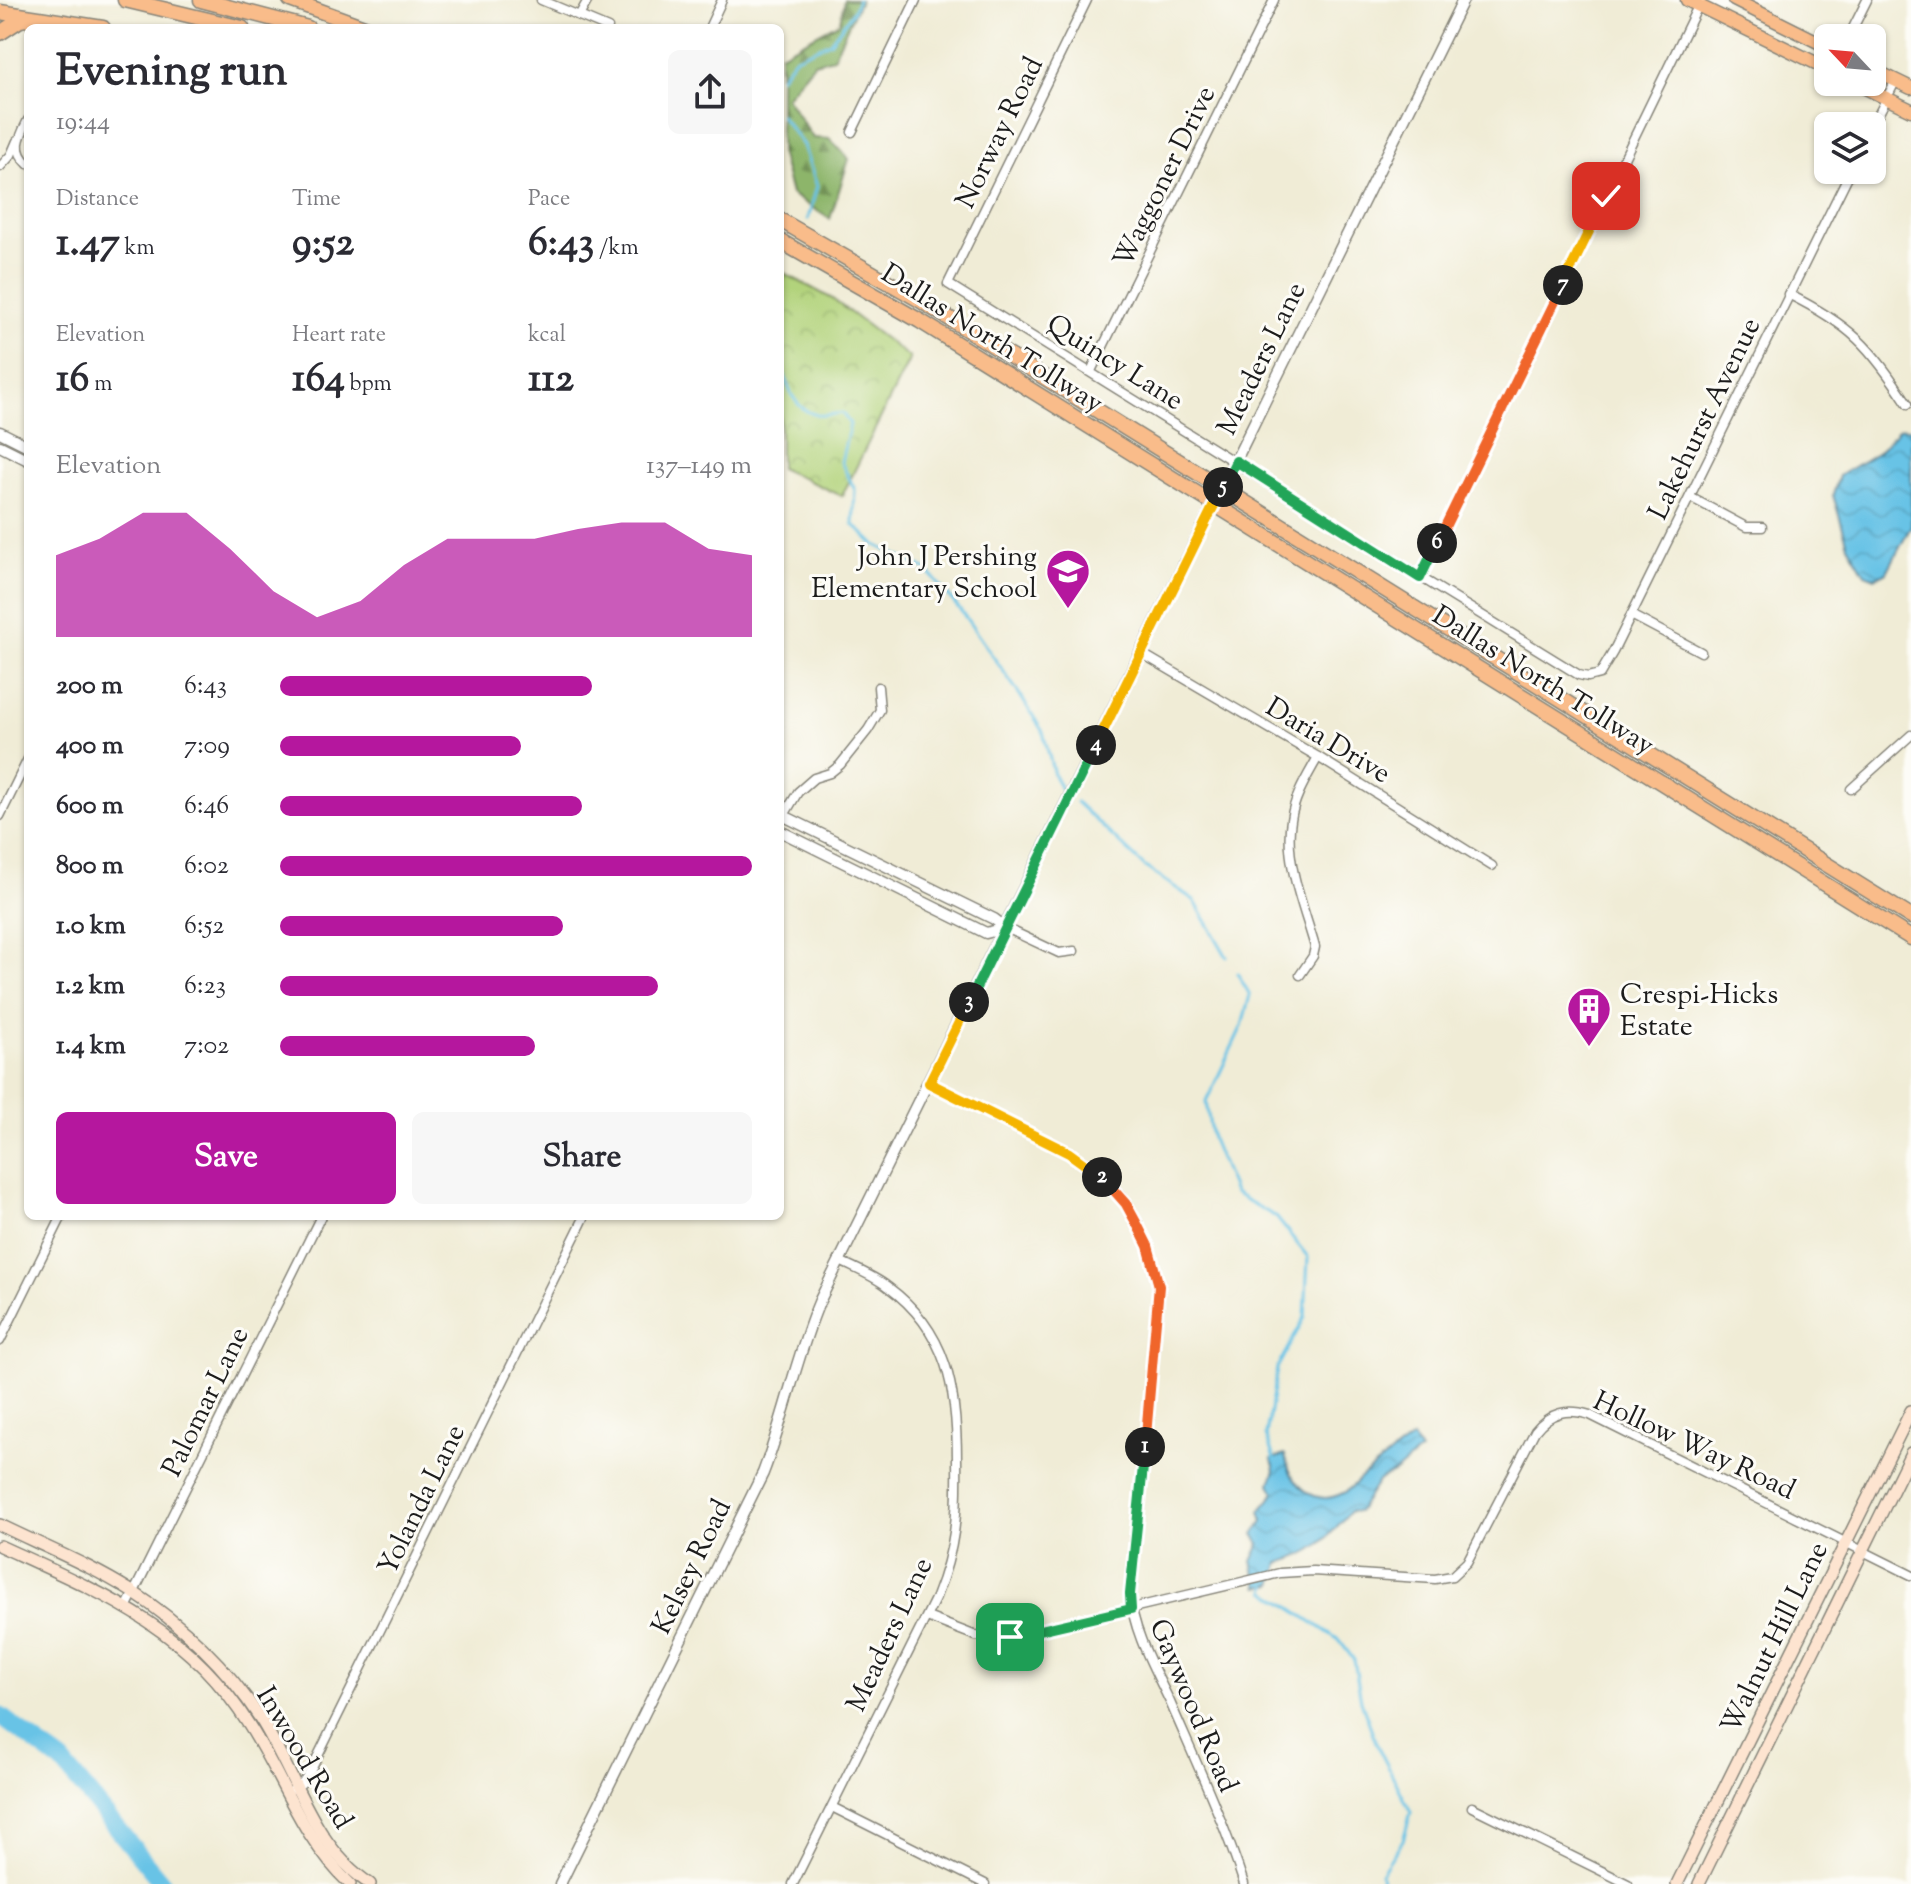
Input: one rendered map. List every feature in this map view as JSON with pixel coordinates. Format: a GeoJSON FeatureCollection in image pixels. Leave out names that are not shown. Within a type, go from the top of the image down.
{"type":"FeatureCollection","features":[{"type":"Feature","properties":{"kind":"highway"},"geometry":{"type":"LineString","coordinates":[[125,0],[225,24]]}},
{"type":"Feature","properties":{"kind":"highway"},"geometry":{"type":"LineString","coordinates":[[201,0],[293,24]]}},
{"type":"Feature","properties":{"kind":"highway"},"geometry":{"type":"LineString","coordinates":[[290,0],[356,24]]}},
{"type":"Feature","properties":{"kind":"highway"},"geometry":{"type":"LineString","coordinates":[[3,11],[79,24]]}},
{"type":"Feature","properties":{"kind":"highway"},"geometry":{"type":"LineString","coordinates":[[0,33],[20,20],[36,17]]}},
{"type":"Feature","properties":{"kind":"highway","name":"Dallas North Tollway"},"geometry":{"type":"LineString","coordinates":[[784,222],[923,302],[1911,917]]}},
{"type":"Feature","properties":{"kind":"highway","name":"Dallas North Tollway"},"geometry":{"type":"LineString","coordinates":[[784,243],[920,321],[1911,938]]}},
{"type":"Feature","properties":{"kind":"main road"},"geometry":{"type":"LineString","coordinates":[[1734,0],[1814,40]]}},
{"type":"Feature","properties":{"kind":"main road"},"geometry":{"type":"LineString","coordinates":[[1692,1],[1814,62]]}},
{"type":"Feature","properties":{"kind":"main road"},"geometry":{"type":"LineString","coordinates":[[1886,75],[1911,88]]}},
{"type":"Feature","properties":{"kind":"main road"},"geometry":{"type":"LineString","coordinates":[[1883,96],[1911,110]]}},
{"type":"Feature","properties":{"kind":"main road","name":"Walnut Hill Lane"},"geometry":{"type":"LineString","coordinates":[[1677,1884],[1911,1411]]}},
{"type":"Feature","properties":{"kind":"main road","name":"Walnut Hill Lane"},"geometry":{"type":"LineString","coordinates":[[1699,1884],[1911,1453]]}},
{"type":"Feature","properties":{"kind":"main road","name":"Inwood Road"},"geometry":{"type":"LineString","coordinates":[[0,1525],[133,1592],[200,1645],[250,1726],[322,1855],[350,1884]]}},
{"type":"Feature","properties":{"kind":"main road","name":"Inwood Road"},"geometry":{"type":"LineString","coordinates":[[0,1546],[127,1606],[225,1683],[259,1716],[329,1845],[370,1884]]}},
{"type":"Feature","properties":{"kind":"street"},"geometry":{"type":"LineString","coordinates":[[541,0],[598,24]]}},
{"type":"Feature","properties":{"kind":"street"},"geometry":{"type":"LineString","coordinates":[[579,16],[588,0]]}},
{"type":"Feature","properties":{"kind":"street"},"geometry":{"type":"LineString","coordinates":[[711,24],[722,0]]}},
{"type":"Feature","properties":{"kind":"street"},"geometry":{"type":"LineString","coordinates":[[852,132],[916,0]]}},
{"type":"Feature","properties":{"kind":"street","name":"Norway Road"},"geometry":{"type":"LineString","coordinates":[[948,284],[1087,0]]}},
{"type":"Feature","properties":{"kind":"street","name":"Waggoner Drive"},"geometry":{"type":"LineString","coordinates":[[1091,371],[1274,0]]}},
{"type":"Feature","properties":{"kind":"street","name":"Meaders Lane"},"geometry":{"type":"LineString","coordinates":[[793,1884],[927,1617],[947,1570],[956,1528],[957,1432],[951,1378],[935,1339],[911,1307],[887,1285],[840,1261],[1463,0]]}},
{"type":"Feature","properties":{"kind":"street"},"geometry":{"type":"LineString","coordinates":[[1855,24],[1867,0]]}},
{"type":"Feature","properties":{"kind":"street"},"geometry":{"type":"LineString","coordinates":[[1420,578],[1692,1]]}},
{"type":"Feature","properties":{"kind":"street"},"geometry":{"type":"LineString","coordinates":[[1880,112],[1896,80]]}},
{"type":"Feature","properties":{"kind":"street"},"geometry":{"type":"LineString","coordinates":[[0,167],[11,155],[24,128]]}},
{"type":"Feature","properties":{"kind":"street"},"geometry":{"type":"LineString","coordinates":[[18,139],[24,162]]}},
{"type":"Feature","properties":{"kind":"street","name":"Lakehurst Avenue"},"geometry":{"type":"LineString","coordinates":[[1588,677],[1600,674],[1631,615],[1844,184]]}},
{"type":"Feature","properties":{"kind":"street","name":"Quincy Lane"},"geometry":{"type":"LineString","coordinates":[[948,284],[1420,578],[1579,675],[1588,677]]}},
{"type":"Feature","properties":{"kind":"street"},"geometry":{"type":"LineString","coordinates":[[1788,294],[1838,321],[1870,348],[1908,404]]}},
{"type":"Feature","properties":{"kind":"street"},"geometry":{"type":"LineString","coordinates":[[0,432],[24,444]]}},
{"type":"Feature","properties":{"kind":"street"},"geometry":{"type":"LineString","coordinates":[[0,446],[24,458]]}},
{"type":"Feature","properties":{"kind":"street"},"geometry":{"type":"LineString","coordinates":[[1690,497],[1746,527],[1762,527]]}},
{"type":"Feature","properties":{"kind":"street"},"geometry":{"type":"LineString","coordinates":[[1631,615],[1701,652]]}},
{"type":"Feature","properties":{"kind":"street","name":"Daria Drive"},"geometry":{"type":"LineString","coordinates":[[1141,653],[1318,757],[1492,866]]}},
{"type":"Feature","properties":{"kind":"street"},"geometry":{"type":"LineString","coordinates":[[784,813],[798,792],[814,778],[830,773],[840,765],[868,730],[880,710],[878,687]]}},
{"type":"Feature","properties":{"kind":"street"},"geometry":{"type":"LineString","coordinates":[[1851,789],[1911,735]]}},
{"type":"Feature","properties":{"kind":"street"},"geometry":{"type":"LineString","coordinates":[[1300,975],[1313,956],[1315,947],[1292,858],[1290,822],[1300,791],[1318,757]]}},
{"type":"Feature","properties":{"kind":"street"},"geometry":{"type":"LineString","coordinates":[[0,816],[24,767]]}},
{"type":"Feature","properties":{"kind":"street"},"geometry":{"type":"LineString","coordinates":[[784,818],[1059,953],[1074,951]]}},
{"type":"Feature","properties":{"kind":"street"},"geometry":{"type":"LineString","coordinates":[[784,833],[986,933],[1006,928]]}},
{"type":"Feature","properties":{"kind":"street","name":"Gaywood Road"},"geometry":{"type":"LineString","coordinates":[[929,1083],[1069,1153],[1092,1169],[1110,1184],[1126,1204],[1148,1246],[1156,1273],[1159,1300],[1131,1609],[1145,1648],[1220,1816],[1244,1884]]}},
{"type":"Feature","properties":{"kind":"street"},"geometry":{"type":"LineString","coordinates":[[0,1341],[60,1220]]}},
{"type":"Feature","properties":{"kind":"street","name":"Palomar Lane"},"geometry":{"type":"LineString","coordinates":[[127,1606],[319,1220]]}},
{"type":"Feature","properties":{"kind":"street","name":"Yolanda Lane"},"geometry":{"type":"LineString","coordinates":[[287,1794],[311,1770],[583,1220]]}},
{"type":"Feature","properties":{"kind":"street","name":"Kelsey Road"},"geometry":{"type":"LineString","coordinates":[[560,1884],[763,1473],[804,1340],[840,1261]]}},
{"type":"Feature","properties":{"kind":"street","name":"Hollow Way Road"},"geometry":{"type":"LineString","coordinates":[[927,1617],[960,1632],[996,1638],[1024,1635],[1280,1573],[1313,1571],[1435,1579],[1452,1576],[1467,1562],[1535,1431],[1552,1415],[1565,1411],[1590,1415],[1911,1575]]}},
{"type":"Feature","properties":{"kind":"street"},"geometry":{"type":"LineString","coordinates":[[832,1807],[985,1884]]}},
{"type":"Feature","properties":{"kind":"street"},"geometry":{"type":"LineString","coordinates":[[1472,1807],[1628,1884]]}},
{"type":"Feature","properties":{"kind":"green space"},"geometry":{"type":"Polygon","coordinates":[[[844,0],[860,0],[833,58],[814,63],[786,97],[813,138],[830,139],[849,159],[830,219],[791,194],[784,167],[784,52],[840,22],[844,0]]]}},
{"type":"Feature","properties":{"kind":"green space"},"geometry":{"type":"Polygon","coordinates":[[[784,273],[831,298],[910,358],[842,496],[784,470],[784,273]]]}},
{"type":"Feature","properties":{"kind":"water"},"geometry":{"type":"Polygon","coordinates":[[[1900,428],[1911,429],[1911,526],[1887,572],[1875,578],[1865,574],[1848,545],[1833,495],[1839,476],[1878,452],[1900,428]]]}},
{"type":"Feature","properties":{"kind":"water"},"geometry":{"type":"Polygon","coordinates":[[[1412,1438],[1420,1451],[1395,1472],[1379,1480],[1358,1512],[1350,1511],[1312,1550],[1279,1563],[1273,1585],[1258,1587],[1252,1561],[1260,1544],[1254,1534],[1263,1521],[1260,1511],[1275,1493],[1270,1484],[1275,1470],[1272,1459],[1285,1455],[1292,1475],[1305,1490],[1322,1498],[1332,1497],[1348,1490],[1412,1438]]]}},
{"type":"Feature","properties":{"kind":"waterway"},"geometry":{"type":"LineString","coordinates":[[784,72],[796,57],[830,42],[858,0]]}},
{"type":"Feature","properties":{"kind":"waterway"},"geometry":{"type":"LineString","coordinates":[[784,120],[803,145],[817,186],[808,219]]}},
{"type":"Feature","properties":{"kind":"waterway"},"geometry":{"type":"LineString","coordinates":[[784,373],[791,393],[801,407],[817,415],[842,413],[850,424],[841,462],[855,490],[853,524],[874,544],[927,570],[961,611],[1043,732],[1054,775],[1063,793]]}},
{"type":"Feature","properties":{"kind":"waterway"},"geometry":{"type":"LineString","coordinates":[[1076,802],[1145,867],[1194,900],[1227,957]]}},
{"type":"Feature","properties":{"kind":"waterway"},"geometry":{"type":"LineString","coordinates":[[1237,973],[1250,995],[1242,1026],[1206,1102],[1212,1139],[1234,1193],[1276,1217],[1308,1257],[1305,1317],[1277,1368],[1266,1435],[1275,1462]]}},
{"type":"Feature","properties":{"kind":"waterway"},"geometry":{"type":"LineString","coordinates":[[1268,1582],[1266,1591],[1339,1640],[1354,1660],[1361,1701],[1377,1745],[1411,1812],[1403,1840],[1381,1873],[1382,1884]]}},
{"type":"Feature","properties":{"kind":"waterway"},"geometry":{"type":"LineString","coordinates":[[0,1716],[62,1762],[163,1884]]}},
{"type":"Feature","properties":{"kind":"place","name":"John J Pershing Elementary School"},"geometry":{"type":"Point","coordinates":[1068,610]}},
{"type":"Feature","properties":{"kind":"place","name":"Crespi-Hicks Estate"},"geometry":{"type":"Point","coordinates":[1589,1048]}},
{"type":"Feature","properties":{"kind":"route"},"geometry":{"type":"LineString","coordinates":[[1010,1637],[1131,1609],[1159,1286],[1147,1244],[1126,1204],[1110,1184],[1069,1153],[929,1083],[1236,461],[1420,578],[1606,196]]}}]}
